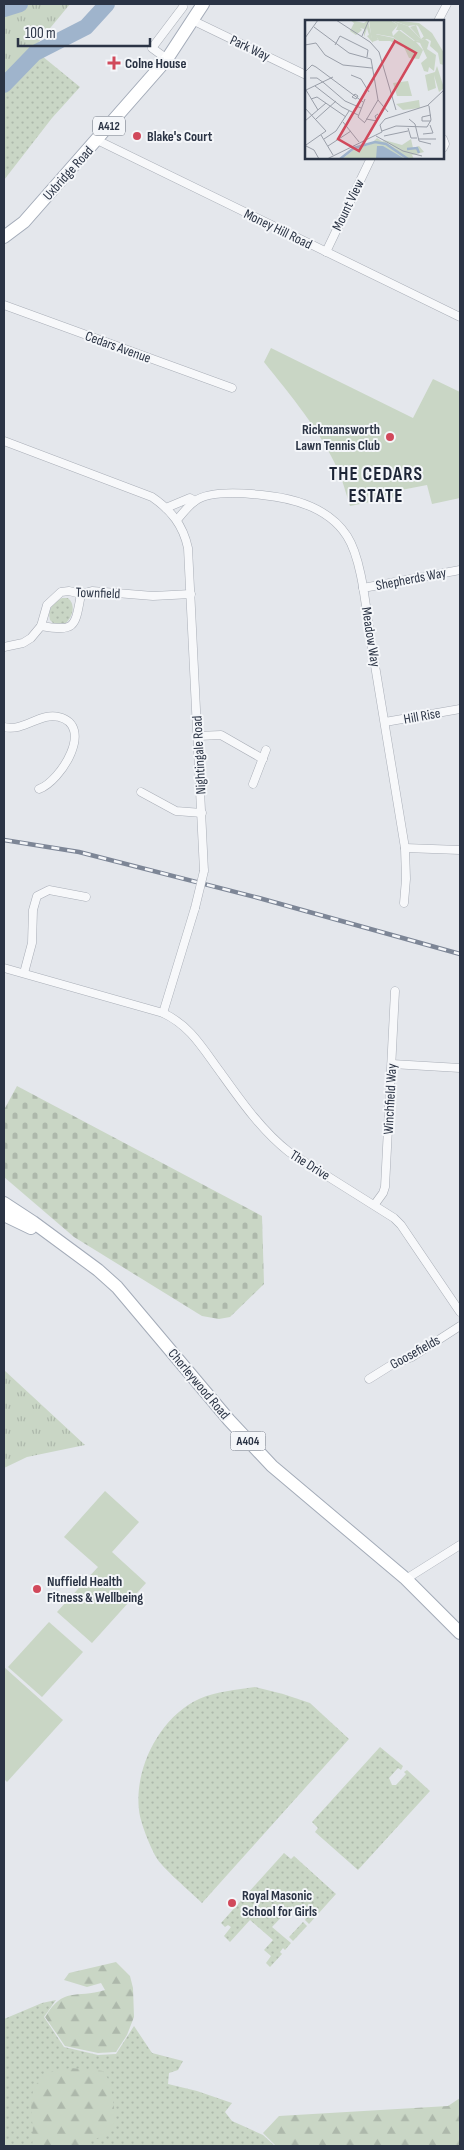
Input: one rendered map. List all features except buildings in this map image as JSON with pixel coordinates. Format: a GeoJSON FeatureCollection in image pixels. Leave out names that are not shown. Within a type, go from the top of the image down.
{"type":"FeatureCollection","features":[{"type":"Feature","properties":{"kind":"main road","name":"Uxbridge Road"},"geometry":{"type":"LineString","coordinates":[[4,237],[24,222],[167,60],[203,4]]}},
{"type":"Feature","properties":{"kind":"main road","name":"A404"},"geometry":{"type":"LineString","coordinates":[[4,1203],[50,1236]]}},
{"type":"Feature","properties":{"kind":"main road","name":"A404"},"geometry":{"type":"LineString","coordinates":[[4,1215],[50,1236]]}},
{"type":"Feature","properties":{"kind":"main road","name":"Chorleywood Road"},"geometry":{"type":"LineString","coordinates":[[50,1236],[98,1270],[116,1287],[218,1407],[272,1466],[406,1579],[460,1633]]}},
{"type":"Feature","properties":{"kind":"street"},"geometry":{"type":"LineString","coordinates":[[439,20],[447,4]]}},
{"type":"Feature","properties":{"kind":"street"},"geometry":{"type":"LineString","coordinates":[[167,60],[152,48],[183,7]]}},
{"type":"Feature","properties":{"kind":"street","name":"Park Way"},"geometry":{"type":"LineString","coordinates":[[194,20],[305,75]]}},
{"type":"Feature","properties":{"kind":"street","name":"Money Hill Road"},"geometry":{"type":"LineString","coordinates":[[97,140],[460,317]]}},
{"type":"Feature","properties":{"kind":"street","name":"Mount View"},"geometry":{"type":"LineString","coordinates":[[326,252],[371,159]]}},
{"type":"Feature","properties":{"kind":"street","name":"Cedars Avenue"},"geometry":{"type":"LineString","coordinates":[[4,305],[232,388]]}},
{"type":"Feature","properties":{"kind":"street","name":"Nightingale Road"},"geometry":{"type":"LineString","coordinates":[[4,441],[144,494],[166,508],[177,520],[182,528],[188,548],[204,871],[196,908],[163,1014]]}},
{"type":"Feature","properties":{"kind":"street","name":"Meadow Way"},"geometry":{"type":"LineString","coordinates":[[166,508],[190,498],[195,501],[220,494],[252,494],[291,500],[318,510],[348,536],[363,588],[385,722],[404,848],[406,879],[404,903]]}},
{"type":"Feature","properties":{"kind":"street"},"geometry":{"type":"LineString","coordinates":[[177,520],[195,501]]}},
{"type":"Feature","properties":{"kind":"street","name":"Shepherds Way"},"geometry":{"type":"LineString","coordinates":[[363,588],[460,570]]}},
{"type":"Feature","properties":{"kind":"street","name":"Townfield"},"geometry":{"type":"LineString","coordinates":[[4,647],[27,641],[41,626],[47,605],[54,597],[65,591],[81,594],[92,591],[153,596],[191,594]]}},
{"type":"Feature","properties":{"kind":"street"},"geometry":{"type":"LineString","coordinates":[[41,626],[64,629],[73,625],[77,617],[81,594]]}},
{"type":"Feature","properties":{"kind":"street","name":"Hill Rise"},"geometry":{"type":"LineString","coordinates":[[385,722],[460,709]]}},
{"type":"Feature","properties":{"kind":"street"},"geometry":{"type":"LineString","coordinates":[[4,727],[15,728],[52,716],[64,719],[72,728],[75,735],[65,766],[49,784],[39,788]]}},
{"type":"Feature","properties":{"kind":"street"},"geometry":{"type":"LineString","coordinates":[[198,736],[221,735],[263,759]]}},
{"type":"Feature","properties":{"kind":"street"},"geometry":{"type":"LineString","coordinates":[[253,784],[266,750]]}},
{"type":"Feature","properties":{"kind":"street"},"geometry":{"type":"LineString","coordinates":[[141,792],[176,811],[202,813]]}},
{"type":"Feature","properties":{"kind":"street"},"geometry":{"type":"LineString","coordinates":[[404,848],[428,847],[460,850]]}},
{"type":"Feature","properties":{"kind":"street"},"geometry":{"type":"LineString","coordinates":[[24,973],[32,943],[33,910],[37,896],[49,890],[86,897]]}},
{"type":"Feature","properties":{"kind":"street"},"geometry":{"type":"LineString","coordinates":[[4,968],[163,1014]]}},
{"type":"Feature","properties":{"kind":"street","name":"Winchfield Way"},"geometry":{"type":"LineString","coordinates":[[375,1204],[385,1187],[395,992]]}},
{"type":"Feature","properties":{"kind":"street","name":"The Drive"},"geometry":{"type":"LineString","coordinates":[[163,1014],[175,1019],[198,1039],[221,1073],[264,1129],[279,1144],[375,1204],[401,1225],[460,1312]]}},
{"type":"Feature","properties":{"kind":"street"},"geometry":{"type":"LineString","coordinates":[[392,1064],[460,1068]]}},
{"type":"Feature","properties":{"kind":"street","name":"Goosefields"},"geometry":{"type":"LineString","coordinates":[[369,1379],[393,1364],[412,1357],[460,1326]]}},
{"type":"Feature","properties":{"kind":"street"},"geometry":{"type":"LineString","coordinates":[[406,1579],[460,1545]]}},
{"type":"Feature","properties":{"kind":"green space"},"geometry":{"type":"Polygon","coordinates":[[[4,4],[70,4],[4,84],[4,4]]]}},
{"type":"Feature","properties":{"kind":"green space"},"geometry":{"type":"Polygon","coordinates":[[[37,55],[42,56],[80,87],[52,118],[4,180],[4,88],[37,55]]]}},
{"type":"Feature","properties":{"kind":"green space","name":"Rickmansworth Lawn Tennis Club"},"geometry":{"type":"Polygon","coordinates":[[[271,348],[413,418],[433,379],[460,392],[460,498],[432,504],[427,485],[396,491],[396,497],[350,506],[340,474],[323,441],[264,362],[271,348]]]}},
{"type":"Feature","properties":{"kind":"green space"},"geometry":{"type":"Polygon","coordinates":[[[62,598],[68,598],[72,604],[72,614],[66,623],[54,624],[50,620],[50,610],[53,604],[62,598]]]}},
{"type":"Feature","properties":{"kind":"green space"},"geometry":{"type":"Polygon","coordinates":[[[17,1086],[262,1216],[264,1284],[230,1317],[219,1319],[202,1316],[74,1237],[4,1177],[4,1110],[17,1086]]]}},
{"type":"Feature","properties":{"kind":"green space"},"geometry":{"type":"Polygon","coordinates":[[[4,1370],[85,1445],[27,1457],[4,1468],[4,1370]]]}},
{"type":"Feature","properties":{"kind":"green space"},"geometry":{"type":"Polygon","coordinates":[[[105,1491],[139,1522],[112,1552],[146,1583],[92,1643],[57,1612],[98,1567],[64,1537],[105,1491]]]}},
{"type":"Feature","properties":{"kind":"green space"},"geometry":{"type":"Polygon","coordinates":[[[49,1622],[83,1652],[42,1697],[8,1667],[49,1622]]]}},
{"type":"Feature","properties":{"kind":"green space"},"geometry":{"type":"Polygon","coordinates":[[[4,1667],[63,1720],[7,1782],[4,1779],[4,1667]]]}},
{"type":"Feature","properties":{"kind":"green space"},"geometry":{"type":"Polygon","coordinates":[[[255,1687],[310,1703],[349,1739],[202,1903],[164,1867],[154,1852],[139,1810],[141,1777],[152,1746],[172,1718],[185,1707],[213,1694],[255,1687]]]}},
{"type":"Feature","properties":{"kind":"green space"},"geometry":{"type":"Polygon","coordinates":[[[380,1747],[403,1766],[401,1770],[398,1768],[389,1778],[392,1785],[396,1785],[406,1774],[404,1772],[407,1770],[430,1791],[358,1870],[315,1832],[318,1828],[312,1822],[380,1747]]]}},
{"type":"Feature","properties":{"kind":"green space"},"geometry":{"type":"Polygon","coordinates":[[[284,1853],[291,1859],[294,1856],[336,1894],[309,1924],[305,1920],[306,1918],[292,1906],[272,1927],[291,1943],[285,1950],[283,1948],[280,1952],[282,1954],[270,1967],[266,1963],[271,1956],[264,1950],[273,1940],[250,1920],[230,1942],[224,1936],[231,1927],[228,1925],[225,1927],[221,1923],[284,1853]]]}},
{"type":"Feature","properties":{"kind":"green space"},"geometry":{"type":"Polygon","coordinates":[[[303,1922],[307,1926],[293,1941],[289,1937],[303,1922]]]}},
{"type":"Feature","properties":{"kind":"green space"},"geometry":{"type":"Polygon","coordinates":[[[116,1962],[130,1976],[133,1988],[134,2017],[127,2035],[116,2052],[98,2053],[65,2046],[45,2017],[52,2007],[64,1997],[105,1990],[101,1983],[87,1987],[64,1980],[69,1973],[116,1962]]]}},
{"type":"Feature","properties":{"kind":"green space"},"geometry":{"type":"Polygon","coordinates":[[[56,2000],[44,2017],[64,2047],[98,2055],[116,2054],[134,2026],[152,2053],[183,2061],[178,2070],[169,2073],[168,2084],[197,2091],[232,2103],[225,2112],[232,2121],[263,2135],[275,2146],[4,2146],[4,2019],[42,2003],[56,2000]]]}},
{"type":"Feature","properties":{"kind":"green space"},"geometry":{"type":"Polygon","coordinates":[[[70,2068],[103,2071],[110,2082],[116,2121],[103,2137],[92,2139],[89,2146],[32,2146],[31,2107],[34,2089],[47,2074],[70,2068]]]}},
{"type":"Feature","properties":{"kind":"green space"},"geometry":{"type":"Polygon","coordinates":[[[460,2098],[460,2146],[276,2146],[263,2133],[279,2116],[448,2106],[460,2098]]]}},
{"type":"Feature","properties":{"kind":"waterway"},"geometry":{"type":"LineString","coordinates":[[4,9],[20,4]]}},
{"type":"Feature","properties":{"kind":"waterway"},"geometry":{"type":"LineString","coordinates":[[4,85],[35,53],[86,27],[107,4]]}},
{"type":"Feature","properties":{"kind":"railway"},"geometry":{"type":"LineString","coordinates":[[4,840],[79,852],[259,898],[460,954]]}},
{"type":"Feature","properties":{"kind":"place","name":"Colne House"},"geometry":{"type":"Point","coordinates":[114,63]}},
{"type":"Feature","properties":{"kind":"place","name":"Blake's Court"},"geometry":{"type":"Point","coordinates":[137,136]}},
{"type":"Feature","properties":{"kind":"place","name":"Rickmansworth Lawn Tennis Club"},"geometry":{"type":"Point","coordinates":[390,437]}},
{"type":"Feature","properties":{"kind":"place","name":"Nuffield Health Fitness & Wellbeing"},"geometry":{"type":"Point","coordinates":[37,1589]}},
{"type":"Feature","properties":{"kind":"place","name":"Royal Masonic School for Girls"},"geometry":{"type":"Point","coordinates":[232,1903]}},
{"type":"Feature","properties":{"kind":"district","name":"THE CEDARS ESTATE"},"geometry":{"type":"Point","coordinates":[376,485]}}]}
